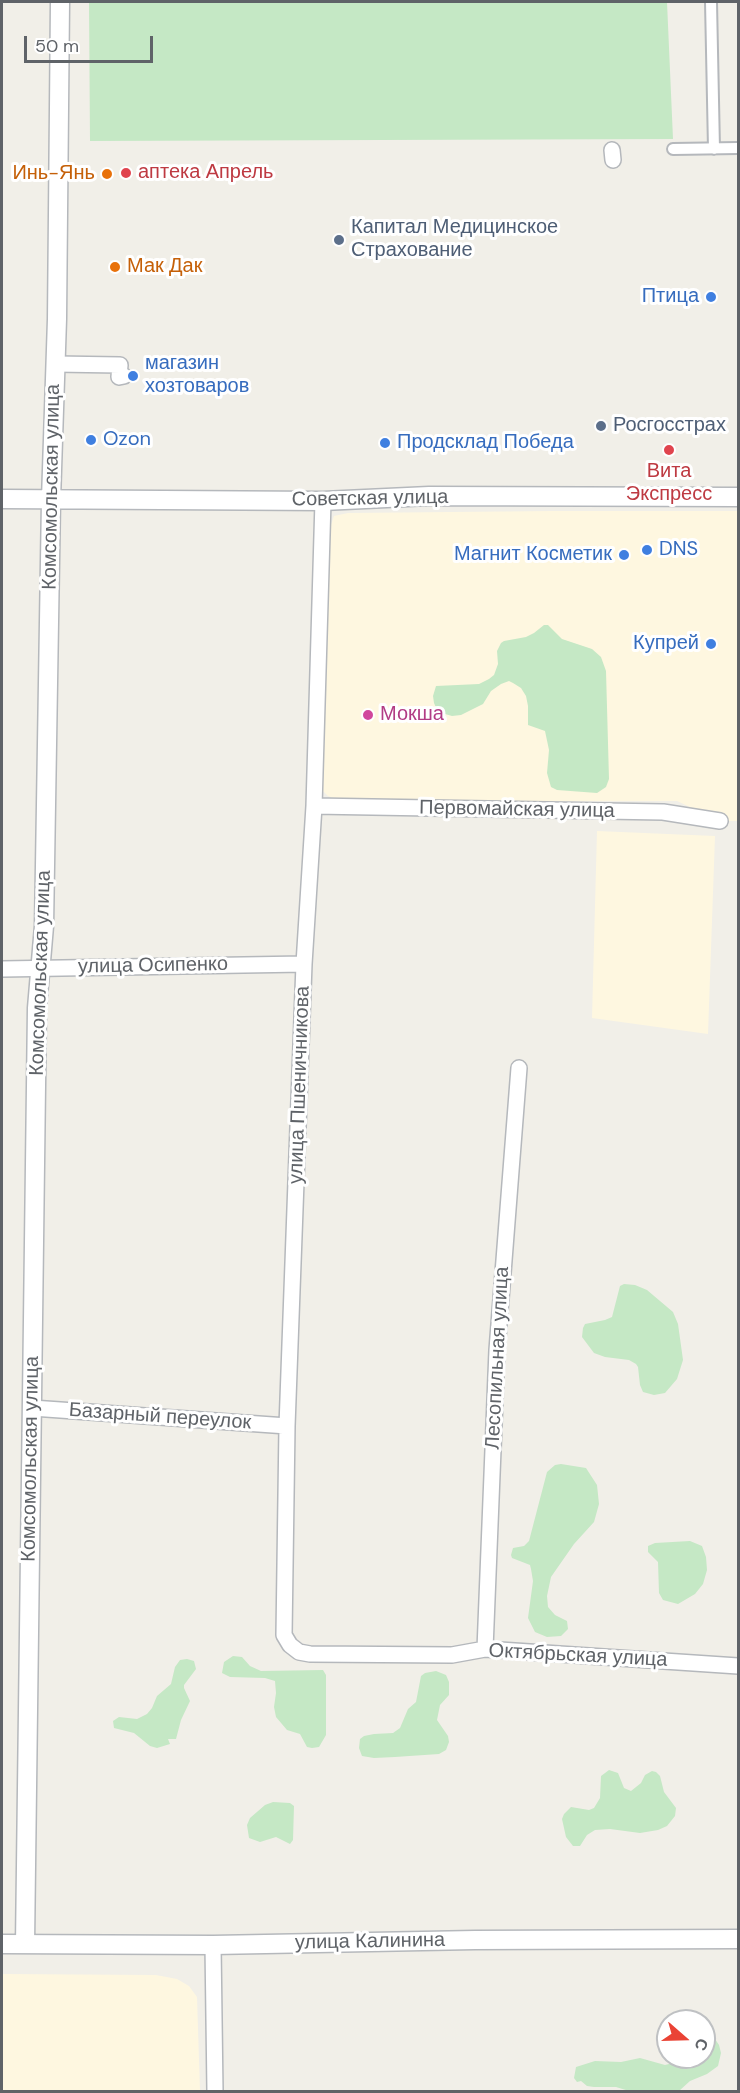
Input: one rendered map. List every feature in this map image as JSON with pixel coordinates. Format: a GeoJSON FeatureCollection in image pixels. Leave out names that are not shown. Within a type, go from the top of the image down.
{"type":"FeatureCollection","features":[{"type":"Feature","properties":{"kind":"street","name":"Комсомольская улица"},"geometry":{"type":"LineString","coordinates":[[25,1944],[37,1008],[44,914],[60,2]]}},
{"type":"Feature","properties":{"kind":"street"},"geometry":{"type":"LineString","coordinates":[[711,2],[714,149]]}},
{"type":"Feature","properties":{"kind":"street"},"geometry":{"type":"LineString","coordinates":[[674,149],[738,148]]}},
{"type":"Feature","properties":{"kind":"street"},"geometry":{"type":"LineString","coordinates":[[55,364],[120,365],[119,377],[124,376]]}},
{"type":"Feature","properties":{"kind":"street","name":"Советская улица"},"geometry":{"type":"LineString","coordinates":[[2,499],[323,501],[429,496],[738,497]]}},
{"type":"Feature","properties":{"kind":"street","name":"улица Пшеничникова"},"geometry":{"type":"LineString","coordinates":[[310,1654],[299,1652],[290,1645],[284,1635],[287,1426],[304,964],[314,806],[323,501]]}},
{"type":"Feature","properties":{"kind":"street","name":"Первомайская улица"},"geometry":{"type":"LineString","coordinates":[[314,806],[663,812],[720,821]]}},
{"type":"Feature","properties":{"kind":"street","name":"улица Осипенко"},"geometry":{"type":"LineString","coordinates":[[2,969],[304,964]]}},
{"type":"Feature","properties":{"kind":"street","name":"Лесопильная улица"},"geometry":{"type":"LineString","coordinates":[[485,1649],[496,1350],[519,1068]]}},
{"type":"Feature","properties":{"kind":"street","name":"Базарный переулок"},"geometry":{"type":"LineString","coordinates":[[32,1408],[287,1426]]}},
{"type":"Feature","properties":{"kind":"street","name":"Октябрьская улица"},"geometry":{"type":"LineString","coordinates":[[310,1654],[452,1655],[485,1649],[738,1665]]}},
{"type":"Feature","properties":{"kind":"street","name":"улица Калинина"},"geometry":{"type":"LineString","coordinates":[[2,1944],[213,1945],[475,1940],[738,1940]]}},
{"type":"Feature","properties":{"kind":"street"},"geometry":{"type":"LineString","coordinates":[[213,1945],[215,2091]]}},
{"type":"Feature","properties":{"kind":"shaded area"},"geometry":{"type":"Polygon","coordinates":[[[738,511],[738,821],[720,821],[677,801],[350,801],[328,796],[321,789],[329,531],[334,516],[348,513],[738,511]]]}},
{"type":"Feature","properties":{"kind":"shaded area"},"geometry":{"type":"Polygon","coordinates":[[[597,831],[715,836],[708,1034],[592,1018],[597,831]]]}},
{"type":"Feature","properties":{"kind":"shaded area"},"geometry":{"type":"Polygon","coordinates":[[[2,1974],[156,1975],[177,1979],[189,1986],[197,1997],[200,2091],[2,2091],[2,1974]]]}},
{"type":"Feature","properties":{"kind":"green space"},"geometry":{"type":"Polygon","coordinates":[[[89,2],[667,2],[673,139],[90,141],[89,2]]]}},
{"type":"Feature","properties":{"kind":"green space"},"geometry":{"type":"Polygon","coordinates":[[[544,625],[548,625],[562,639],[592,649],[601,657],[606,671],[609,779],[606,787],[597,793],[557,790],[551,787],[547,773],[549,750],[545,731],[528,725],[526,696],[521,688],[513,683],[509,681],[501,684],[491,691],[483,704],[461,715],[452,716],[438,712],[434,703],[433,696],[436,686],[479,684],[489,679],[494,675],[498,664],[497,651],[501,643],[526,637],[544,625]]]}},
{"type":"Feature","properties":{"kind":"green space"},"geometry":{"type":"Polygon","coordinates":[[[635,1285],[647,1290],[673,1312],[678,1324],[683,1360],[677,1379],[665,1393],[654,1395],[643,1392],[636,1364],[629,1360],[594,1353],[582,1337],[585,1324],[612,1317],[620,1286],[635,1285]]]}},
{"type":"Feature","properties":{"kind":"green space"},"geometry":{"type":"Polygon","coordinates":[[[555,1465],[586,1468],[597,1485],[599,1504],[594,1522],[574,1544],[551,1577],[547,1596],[548,1607],[555,1615],[567,1621],[568,1629],[561,1636],[547,1637],[535,1632],[528,1618],[533,1581],[530,1565],[512,1558],[511,1555],[513,1548],[524,1546],[529,1541],[547,1472],[555,1465]]]}},
{"type":"Feature","properties":{"kind":"green space"},"geometry":{"type":"Polygon","coordinates":[[[690,1541],[702,1546],[706,1557],[707,1570],[703,1584],[695,1594],[678,1604],[663,1600],[659,1593],[658,1562],[648,1552],[648,1546],[655,1543],[690,1541]]]}},
{"type":"Feature","properties":{"kind":"green space"},"geometry":{"type":"Polygon","coordinates":[[[233,1656],[242,1657],[250,1666],[261,1671],[323,1670],[326,1675],[326,1735],[319,1747],[307,1747],[300,1734],[287,1730],[276,1717],[275,1681],[265,1678],[230,1677],[222,1673],[224,1662],[233,1656]]]}},
{"type":"Feature","properties":{"kind":"green space"},"geometry":{"type":"Polygon","coordinates":[[[180,1660],[194,1661],[196,1669],[184,1685],[190,1701],[181,1720],[176,1739],[168,1739],[170,1744],[157,1748],[150,1746],[134,1733],[114,1728],[113,1721],[119,1717],[137,1719],[147,1714],[157,1696],[171,1684],[175,1667],[180,1660]]]}},
{"type":"Feature","properties":{"kind":"green space"},"geometry":{"type":"Polygon","coordinates":[[[436,1671],[446,1675],[449,1682],[449,1695],[440,1705],[437,1720],[448,1736],[449,1742],[446,1750],[439,1754],[374,1758],[362,1756],[359,1748],[360,1739],[374,1734],[393,1733],[400,1728],[408,1709],[416,1702],[421,1676],[436,1671]]]}},
{"type":"Feature","properties":{"kind":"green space"},"geometry":{"type":"Polygon","coordinates":[[[609,1770],[618,1773],[624,1788],[631,1791],[641,1783],[645,1775],[652,1771],[656,1772],[660,1776],[664,1792],[676,1808],[675,1816],[667,1826],[658,1830],[640,1833],[610,1829],[595,1830],[587,1835],[580,1846],[573,1846],[566,1837],[562,1819],[564,1814],[571,1807],[589,1810],[594,1808],[600,1798],[601,1776],[609,1770]]]}},
{"type":"Feature","properties":{"kind":"green space"},"geometry":{"type":"Polygon","coordinates":[[[273,1802],[290,1803],[294,1806],[293,1840],[290,1844],[276,1837],[260,1842],[249,1838],[247,1825],[250,1818],[265,1805],[273,1802]]]}},
{"type":"Feature","properties":{"kind":"green space"},"geometry":{"type":"Polygon","coordinates":[[[716,2040],[721,2053],[716,2067],[716,2040]]]}},
{"type":"Feature","properties":{"kind":"green space"},"geometry":{"type":"Polygon","coordinates":[[[640,2058],[656,2062],[656,2069],[714,2069],[690,2081],[679,2091],[629,2091],[616,2087],[594,2087],[587,2086],[581,2081],[577,2082],[574,2078],[576,2067],[595,2061],[621,2062],[640,2058]]]}},
{"type":"Feature","properties":{"kind":"place","name":"аптека Апрель"},"geometry":{"type":"Point","coordinates":[126,173]}},
{"type":"Feature","properties":{"kind":"place","name":"Инь-Янь"},"geometry":{"type":"Point","coordinates":[107,174]}},
{"type":"Feature","properties":{"kind":"place","name":"Капитал Медицинское Страхование"},"geometry":{"type":"Point","coordinates":[339,240]}},
{"type":"Feature","properties":{"kind":"place","name":"Мак Дак"},"geometry":{"type":"Point","coordinates":[115,267]}},
{"type":"Feature","properties":{"kind":"place","name":"Птица"},"geometry":{"type":"Point","coordinates":[711,297]}},
{"type":"Feature","properties":{"kind":"place","name":"магазин хозтоваров"},"geometry":{"type":"Point","coordinates":[133,376]}},
{"type":"Feature","properties":{"kind":"place","name":"Росгосстрах"},"geometry":{"type":"Point","coordinates":[601,426]}},
{"type":"Feature","properties":{"kind":"place","name":"Ozon"},"geometry":{"type":"Point","coordinates":[91,440]}},
{"type":"Feature","properties":{"kind":"place","name":"Продсклад Победа"},"geometry":{"type":"Point","coordinates":[385,443]}},
{"type":"Feature","properties":{"kind":"place","name":"Вита Экспресс"},"geometry":{"type":"Point","coordinates":[669,450]}},
{"type":"Feature","properties":{"kind":"place","name":"DNS"},"geometry":{"type":"Point","coordinates":[647,550]}},
{"type":"Feature","properties":{"kind":"place","name":"Магнит Косметик"},"geometry":{"type":"Point","coordinates":[624,555]}},
{"type":"Feature","properties":{"kind":"place","name":"Купрей"},"geometry":{"type":"Point","coordinates":[711,644]}},
{"type":"Feature","properties":{"kind":"place","name":"Мокша"},"geometry":{"type":"Point","coordinates":[368,715]}}]}
